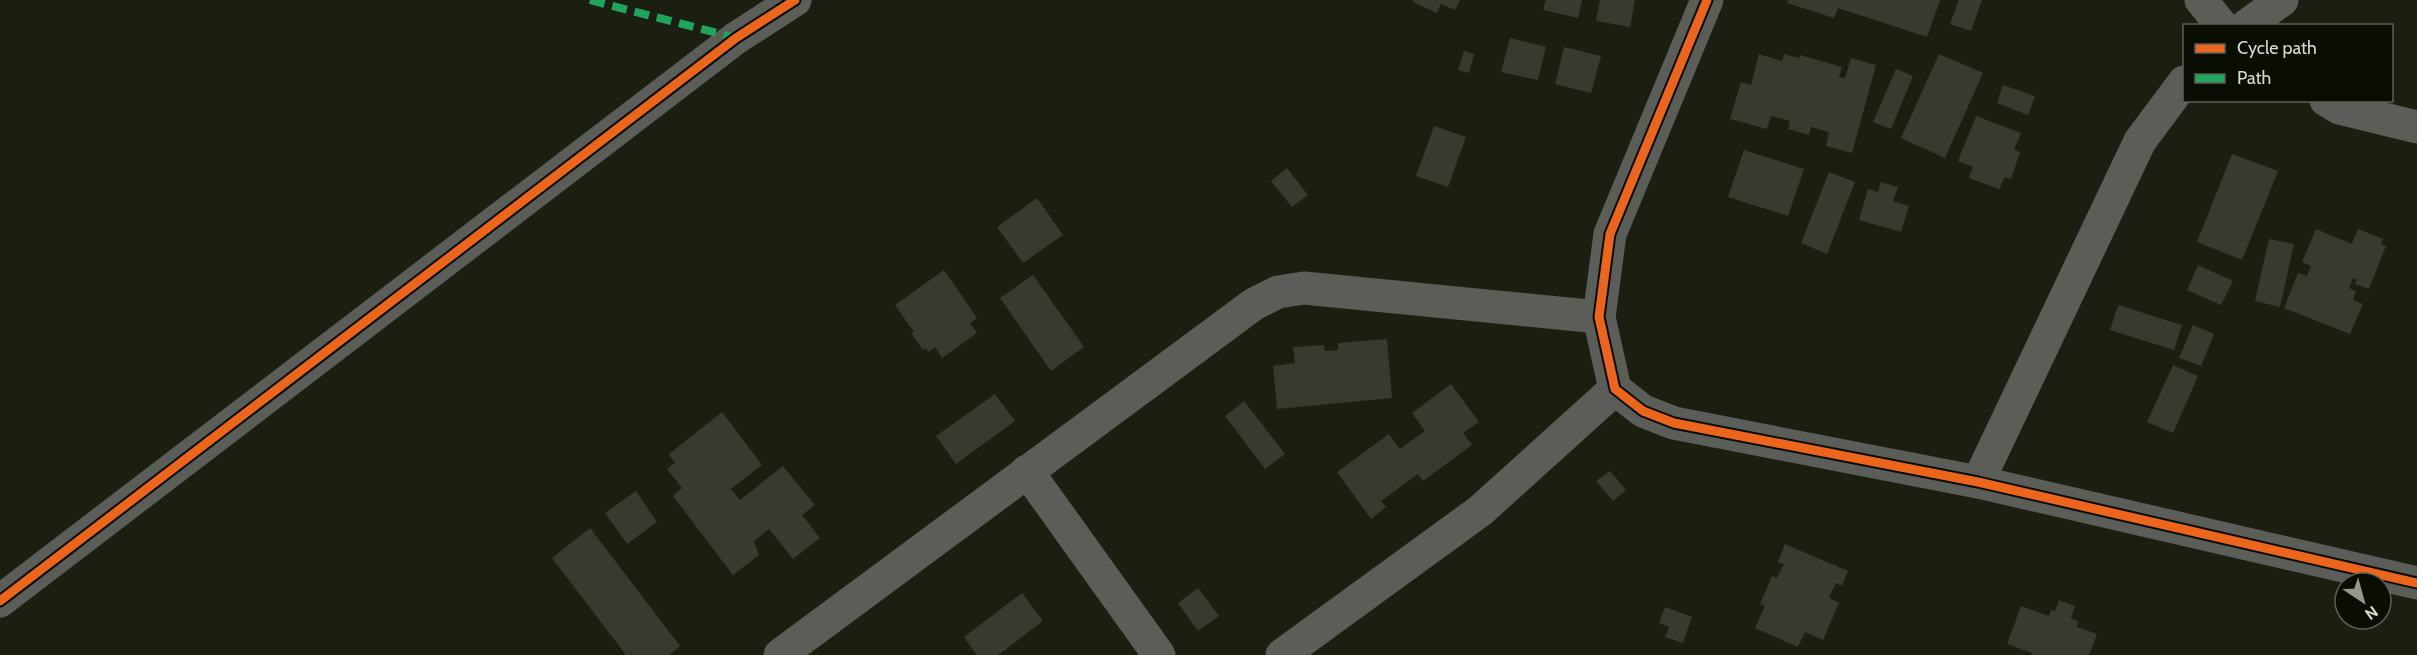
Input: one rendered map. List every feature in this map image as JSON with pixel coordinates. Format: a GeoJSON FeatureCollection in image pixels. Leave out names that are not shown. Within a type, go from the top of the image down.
{"type":"FeatureCollection","features":[{"type":"Feature","properties":{"kind":"street"},"geometry":{"type":"LineString","coordinates":[[0,601],[736,38],[795,0]]}},
{"type":"Feature","properties":{"kind":"street"},"geometry":{"type":"LineString","coordinates":[[1707,0],[1610,234],[1599,317],[1614,389],[1643,411],[1674,423],[1978,482],[2417,583]]}},
{"type":"Feature","properties":{"kind":"street"},"geometry":{"type":"LineString","coordinates":[[2201,0],[2220,24]]}},
{"type":"Feature","properties":{"kind":"street"},"geometry":{"type":"LineString","coordinates":[[2249,24],[2282,0]]}},
{"type":"Feature","properties":{"kind":"street"},"geometry":{"type":"LineString","coordinates":[[1978,482],[2140,141],[2183,83]]}},
{"type":"Feature","properties":{"kind":"street"},"geometry":{"type":"LineString","coordinates":[[2329,102],[2339,108],[2417,127]]}},
{"type":"Feature","properties":{"kind":"street"},"geometry":{"type":"LineString","coordinates":[[780,655],[1254,304],[1278,292],[1304,288],[1599,317]]}},
{"type":"Feature","properties":{"kind":"street"},"geometry":{"type":"LineString","coordinates":[[1282,655],[1480,511],[1614,389]]}},
{"type":"Feature","properties":{"kind":"street"},"geometry":{"type":"LineString","coordinates":[[1028,471],[1159,655]]}},
{"type":"Feature","properties":{"kind":"building"},"geometry":{"type":"Polygon","coordinates":[[[1414,0],[1460,0],[1455,10],[1441,4],[1437,13],[1413,2],[1414,0]]]}},
{"type":"Feature","properties":{"kind":"building"},"geometry":{"type":"Polygon","coordinates":[[[1546,0],[1582,0],[1578,18],[1543,10],[1546,0]]]}},
{"type":"Feature","properties":{"kind":"building"},"geometry":{"type":"Polygon","coordinates":[[[1600,0],[1635,0],[1630,27],[1596,21],[1600,0]]]}},
{"type":"Feature","properties":{"kind":"building"},"geometry":{"type":"Polygon","coordinates":[[[1788,0],[1940,0],[1927,37],[1838,8],[1834,18],[1787,3],[1788,0]]]}},
{"type":"Feature","properties":{"kind":"building"},"geometry":{"type":"Polygon","coordinates":[[[1959,0],[1982,0],[1971,31],[1950,24],[1959,0]]]}},
{"type":"Feature","properties":{"kind":"building"},"geometry":{"type":"Polygon","coordinates":[[[1510,38],[1546,47],[1538,80],[1501,72],[1510,38]]]}},
{"type":"Feature","properties":{"kind":"building"},"geometry":{"type":"Polygon","coordinates":[[[1564,47],[1601,56],[1591,93],[1555,84],[1564,47]]]}},
{"type":"Feature","properties":{"kind":"building"},"geometry":{"type":"Polygon","coordinates":[[[1464,51],[1474,54],[1469,73],[1458,70],[1464,51]]]}},
{"type":"Feature","properties":{"kind":"building"},"geometry":{"type":"Polygon","coordinates":[[[1759,54],[1782,61],[1784,54],[1799,58],[1800,55],[1842,67],[1839,77],[1845,78],[1851,58],[1876,65],[1852,153],[1826,146],[1829,132],[1811,127],[1809,135],[1788,129],[1790,121],[1771,116],[1767,129],[1730,119],[1741,82],[1751,85],[1759,54]]]}},
{"type":"Feature","properties":{"kind":"building"},"geometry":{"type":"Polygon","coordinates":[[[1939,54],[1983,73],[1945,158],[1901,138],[1939,54]]]}},
{"type":"Feature","properties":{"kind":"building"},"geometry":{"type":"Polygon","coordinates":[[[1896,69],[1913,76],[1891,129],[1873,122],[1896,69]]]}},
{"type":"Feature","properties":{"kind":"building"},"geometry":{"type":"Polygon","coordinates":[[[2003,85],[2035,96],[2028,115],[1997,103],[2003,85]]]}},
{"type":"Feature","properties":{"kind":"building"},"geometry":{"type":"Polygon","coordinates":[[[1976,116],[2021,133],[2014,150],[2020,152],[2011,179],[2005,177],[1999,189],[1969,178],[1973,167],[1958,161],[1976,116]]]}},
{"type":"Feature","properties":{"kind":"building"},"geometry":{"type":"Polygon","coordinates":[[[1434,126],[1466,137],[1448,187],[1416,176],[1434,126]]]}},
{"type":"Feature","properties":{"kind":"building"},"geometry":{"type":"Polygon","coordinates":[[[1744,150],[1804,169],[1788,216],[1728,197],[1744,150]]]}},
{"type":"Feature","properties":{"kind":"building"},"geometry":{"type":"Polygon","coordinates":[[[2232,154],[2278,171],[2242,260],[2197,242],[2232,154]]]}},
{"type":"Feature","properties":{"kind":"building"},"geometry":{"type":"Polygon","coordinates":[[[1287,168],[1308,195],[1292,207],[1271,181],[1287,168]]]}},
{"type":"Feature","properties":{"kind":"building"},"geometry":{"type":"Polygon","coordinates":[[[1829,172],[1855,182],[1827,254],[1801,243],[1829,172]]]}},
{"type":"Feature","properties":{"kind":"building"},"geometry":{"type":"Polygon","coordinates":[[[1881,182],[1898,187],[1893,201],[1909,206],[1901,232],[1859,220],[1868,189],[1878,192],[1881,182]]]}},
{"type":"Feature","properties":{"kind":"building"},"geometry":{"type":"Polygon","coordinates":[[[1037,198],[1063,235],[1023,263],[997,227],[1037,198]]]}},
{"type":"Feature","properties":{"kind":"building"},"geometry":{"type":"Polygon","coordinates":[[[2316,229],[2352,244],[2358,229],[2383,239],[2381,244],[2386,246],[2369,289],[2355,284],[2357,280],[2353,278],[2349,288],[2356,291],[2353,300],[2363,304],[2350,334],[2284,308],[2298,273],[2307,276],[2311,266],[2302,262],[2316,229]]]}},
{"type":"Feature","properties":{"kind":"building"},"geometry":{"type":"Polygon","coordinates":[[[2269,239],[2294,244],[2280,307],[2255,301],[2269,239]]]}},
{"type":"Feature","properties":{"kind":"building"},"geometry":{"type":"Polygon","coordinates":[[[2198,265],[2233,281],[2221,305],[2187,290],[2198,265]]]}},
{"type":"Feature","properties":{"kind":"building"},"geometry":{"type":"Polygon","coordinates":[[[944,270],[977,318],[970,323],[977,333],[942,358],[935,347],[928,352],[926,348],[923,350],[911,333],[914,332],[895,305],[944,270]]]}},
{"type":"Feature","properties":{"kind":"building"},"geometry":{"type":"Polygon","coordinates":[[[1033,275],[1084,347],[1051,371],[1000,298],[1033,275]]]}},
{"type":"Feature","properties":{"kind":"building"},"geometry":{"type":"Polygon","coordinates":[[[2118,305],[2182,325],[2174,350],[2110,330],[2118,305]]]}},
{"type":"Feature","properties":{"kind":"building"},"geometry":{"type":"Polygon","coordinates":[[[2193,325],[2214,334],[2201,366],[2179,358],[2193,325]]]}},
{"type":"Feature","properties":{"kind":"building"},"geometry":{"type":"Polygon","coordinates":[[[1387,339],[1392,398],[1277,409],[1273,366],[1295,363],[1293,347],[1324,345],[1325,351],[1338,350],[1338,343],[1387,339]]]}},
{"type":"Feature","properties":{"kind":"building"},"geometry":{"type":"Polygon","coordinates":[[[2173,365],[2198,376],[2173,433],[2147,422],[2173,365]]]}},
{"type":"Feature","properties":{"kind":"building"},"geometry":{"type":"Polygon","coordinates":[[[1451,384],[1479,422],[1463,433],[1472,445],[1423,481],[1418,474],[1381,501],[1386,507],[1371,519],[1337,472],[1389,434],[1400,449],[1425,431],[1412,413],[1451,384]]]}},
{"type":"Feature","properties":{"kind":"building"},"geometry":{"type":"Polygon","coordinates":[[[995,394],[1015,421],[956,464],[936,436],[995,394]]]}},
{"type":"Feature","properties":{"kind":"building"},"geometry":{"type":"Polygon","coordinates":[[[1244,401],[1285,454],[1265,469],[1225,416],[1244,401]]]}},
{"type":"Feature","properties":{"kind":"building"},"geometry":{"type":"Polygon","coordinates":[[[722,412],[762,465],[731,489],[740,500],[783,466],[815,505],[802,515],[820,538],[793,559],[769,529],[754,541],[759,555],[733,575],[673,496],[682,488],[667,469],[675,463],[669,454],[722,412]]]}},
{"type":"Feature","properties":{"kind":"building"},"geometry":{"type":"Polygon","coordinates":[[[1610,471],[1626,490],[1613,501],[1596,481],[1610,471]]]}},
{"type":"Feature","properties":{"kind":"building"},"geometry":{"type":"Polygon","coordinates":[[[636,491],[657,522],[627,544],[605,513],[636,491]]]}},
{"type":"Feature","properties":{"kind":"building"},"geometry":{"type":"Polygon","coordinates":[[[590,528],[680,646],[669,655],[626,655],[552,558],[590,528]]]}},
{"type":"Feature","properties":{"kind":"building"},"geometry":{"type":"Polygon","coordinates":[[[1785,544],[1848,571],[1842,586],[1836,583],[1829,598],[1839,603],[1823,640],[1805,632],[1798,647],[1755,628],[1765,606],[1760,604],[1772,576],[1777,578],[1784,564],[1778,562],[1785,544]]]}},
{"type":"Feature","properties":{"kind":"building"},"geometry":{"type":"Polygon","coordinates":[[[1198,588],[1219,616],[1198,631],[1178,603],[1198,588]]]}},
{"type":"Feature","properties":{"kind":"building"},"geometry":{"type":"Polygon","coordinates":[[[1022,593],[1043,621],[998,655],[977,655],[964,637],[1022,593]]]}},
{"type":"Feature","properties":{"kind":"building"},"geometry":{"type":"Polygon","coordinates":[[[2059,600],[2075,606],[2071,618],[2078,621],[2077,627],[2097,634],[2089,655],[2031,655],[2032,653],[2007,644],[2021,606],[2049,616],[2051,610],[2055,611],[2059,600]]]}},
{"type":"Feature","properties":{"kind":"building"},"geometry":{"type":"Polygon","coordinates":[[[1665,607],[1692,617],[1683,643],[1665,637],[1669,627],[1659,623],[1665,607]]]}},
{"type":"Feature","properties":{"kind":"marked path"},"geometry":{"type":"LineString","coordinates":[[590,0],[736,38]]}},
{"type":"Feature","properties":{"kind":"cycle path"},"geometry":{"type":"LineString","coordinates":[[0,601],[736,38],[795,0]]}},
{"type":"Feature","properties":{"kind":"cycle path"},"geometry":{"type":"LineString","coordinates":[[1707,0],[1610,234],[1599,317],[1615,389],[1643,411],[1674,423],[1978,482],[2417,583]]}}]}
